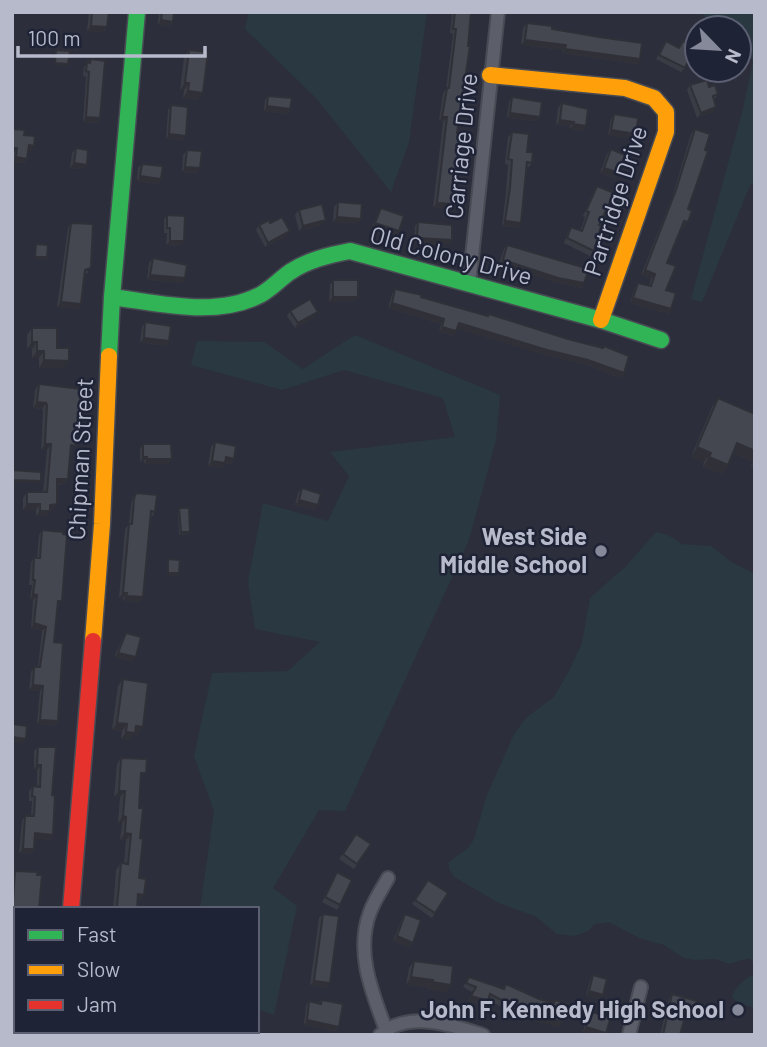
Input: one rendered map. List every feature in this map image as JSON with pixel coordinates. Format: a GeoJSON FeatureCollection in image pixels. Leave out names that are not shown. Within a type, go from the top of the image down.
{"type":"FeatureCollection","features":[{"type":"Feature","properties":{"kind":"street","name":"Chipman Street"},"geometry":{"type":"LineString","coordinates":[[71,907],[102,524],[112,297],[137,12]]}},
{"type":"Feature","properties":{"kind":"street","name":"Carriage Drive"},"geometry":{"type":"LineString","coordinates":[[469,285],[498,12]]}},
{"type":"Feature","properties":{"kind":"street","name":"Partridge Drive"},"geometry":{"type":"LineString","coordinates":[[490,75],[625,88],[654,98],[666,112],[666,132],[601,320]]}},
{"type":"Feature","properties":{"kind":"street","name":"Old Colony Drive"},"geometry":{"type":"LineString","coordinates":[[112,297],[200,307],[232,304],[259,296],[291,271],[321,256],[350,251],[601,320],[661,340]]}},
{"type":"Feature","properties":{"kind":"street"},"geometry":{"type":"LineString","coordinates":[[388,878],[369,913],[364,944],[366,975],[383,1032],[415,1021],[449,1024],[483,1035]]}},
{"type":"Feature","properties":{"kind":"street"},"geometry":{"type":"LineString","coordinates":[[629,1035],[641,987]]}},
{"type":"Feature","properties":{"kind":"shaded area"},"geometry":{"type":"Polygon","coordinates":[[[249,12],[427,12],[409,142],[391,192],[316,98],[245,29],[249,12]]]}},
{"type":"Feature","properties":{"kind":"shaded area"},"geometry":{"type":"Polygon","coordinates":[[[699,12],[755,12],[755,183],[751,183],[702,302],[691,299],[748,84],[753,84],[753,14],[699,12]]]}},
{"type":"Feature","properties":{"kind":"shaded area"},"geometry":{"type":"Polygon","coordinates":[[[355,335],[500,395],[496,440],[469,540],[345,811],[319,810],[273,888],[297,906],[274,1015],[259,1010],[259,907],[200,907],[214,811],[194,756],[212,673],[288,671],[320,642],[255,629],[248,582],[263,503],[328,521],[349,476],[330,452],[455,437],[443,398],[344,370],[282,390],[191,365],[197,341],[264,342],[303,369],[355,335]]]}},
{"type":"Feature","properties":{"kind":"shaded area"},"geometry":{"type":"Polygon","coordinates":[[[656,532],[668,535],[682,544],[711,546],[730,561],[755,574],[755,965],[749,958],[729,964],[716,959],[684,958],[664,945],[639,938],[609,922],[595,924],[588,931],[575,936],[557,934],[535,916],[501,904],[454,877],[449,869],[449,862],[468,848],[474,839],[487,795],[514,734],[527,717],[554,697],[569,671],[582,643],[590,598],[625,567],[656,532]]]}},
{"type":"Feature","properties":{"kind":"shaded area"},"geometry":{"type":"Polygon","coordinates":[[[755,974],[755,1008],[740,1004],[732,997],[741,983],[755,974]]]}},
{"type":"Feature","properties":{"kind":"building"},"geometry":{"type":"Polygon","coordinates":[[[92,12],[109,12],[107,27],[91,26],[92,12]]]}},
{"type":"Feature","properties":{"kind":"building"},"geometry":{"type":"Polygon","coordinates":[[[162,12],[174,12],[173,22],[161,20],[162,12]]]}},
{"type":"Feature","properties":{"kind":"building"},"geometry":{"type":"Polygon","coordinates":[[[455,12],[471,12],[470,46],[457,133],[461,133],[454,204],[437,203],[447,117],[442,117],[449,88],[456,29],[453,29],[455,12]]]}},
{"type":"Feature","properties":{"kind":"building"},"geometry":{"type":"Polygon","coordinates":[[[527,23],[642,43],[640,59],[565,49],[566,45],[525,40],[527,23]]]}},
{"type":"Feature","properties":{"kind":"building"},"geometry":{"type":"Polygon","coordinates":[[[666,41],[679,48],[683,41],[683,67],[659,55],[666,41]]]}},
{"type":"Feature","properties":{"kind":"building"},"geometry":{"type":"Polygon","coordinates":[[[56,50],[70,51],[68,64],[55,63],[56,50]]]}},
{"type":"Feature","properties":{"kind":"building"},"geometry":{"type":"Polygon","coordinates":[[[189,50],[208,52],[203,93],[188,91],[189,83],[185,83],[189,50]]]}},
{"type":"Feature","properties":{"kind":"building"},"geometry":{"type":"Polygon","coordinates":[[[91,59],[105,61],[100,118],[86,117],[89,72],[86,71],[87,62],[90,63],[91,59]]]}},
{"type":"Feature","properties":{"kind":"building"},"geometry":{"type":"Polygon","coordinates":[[[690,85],[715,85],[718,94],[713,96],[716,107],[701,113],[690,85]]]}},
{"type":"Feature","properties":{"kind":"building"},"geometry":{"type":"Polygon","coordinates":[[[268,96],[292,98],[290,109],[267,106],[268,96]]]}},
{"type":"Feature","properties":{"kind":"building"},"geometry":{"type":"Polygon","coordinates":[[[512,97],[542,102],[540,117],[510,113],[512,97]]]}},
{"type":"Feature","properties":{"kind":"building"},"geometry":{"type":"Polygon","coordinates":[[[562,103],[588,109],[586,126],[560,120],[562,103]]]}},
{"type":"Feature","properties":{"kind":"building"},"geometry":{"type":"Polygon","coordinates":[[[171,105],[188,107],[186,136],[169,134],[171,105]]]}},
{"type":"Feature","properties":{"kind":"building"},"geometry":{"type":"Polygon","coordinates":[[[614,114],[638,118],[636,134],[611,130],[614,114]]]}},
{"type":"Feature","properties":{"kind":"building"},"geometry":{"type":"Polygon","coordinates":[[[12,129],[25,130],[24,135],[35,136],[34,146],[29,145],[27,159],[16,157],[17,148],[12,148],[12,129]]]}},
{"type":"Feature","properties":{"kind":"building"},"geometry":{"type":"Polygon","coordinates":[[[695,129],[710,134],[705,150],[708,151],[688,209],[692,211],[688,222],[684,221],[667,263],[676,266],[666,290],[676,293],[671,309],[633,298],[638,283],[651,286],[655,274],[645,270],[676,190],[695,129]]]}},
{"type":"Feature","properties":{"kind":"building"},"geometry":{"type":"Polygon","coordinates":[[[512,132],[529,134],[527,152],[533,152],[532,163],[527,162],[521,223],[505,221],[510,188],[512,160],[508,159],[512,132]]]}},
{"type":"Feature","properties":{"kind":"building"},"geometry":{"type":"Polygon","coordinates":[[[76,148],[88,150],[87,165],[74,163],[76,148]]]}},
{"type":"Feature","properties":{"kind":"building"},"geometry":{"type":"Polygon","coordinates":[[[611,149],[625,155],[619,173],[604,168],[611,149]]]}},
{"type":"Feature","properties":{"kind":"building"},"geometry":{"type":"Polygon","coordinates":[[[187,150],[202,151],[200,168],[185,167],[187,150]]]}},
{"type":"Feature","properties":{"kind":"building"},"geometry":{"type":"Polygon","coordinates":[[[142,164],[163,166],[161,179],[140,176],[142,164]]]}},
{"type":"Feature","properties":{"kind":"building"},"geometry":{"type":"Polygon","coordinates":[[[597,186],[614,193],[599,225],[601,226],[594,251],[567,238],[571,227],[582,231],[589,212],[586,211],[597,186]]]}},
{"type":"Feature","properties":{"kind":"building"},"geometry":{"type":"Polygon","coordinates":[[[338,202],[362,204],[361,219],[337,217],[338,202]]]}},
{"type":"Feature","properties":{"kind":"building"},"geometry":{"type":"Polygon","coordinates":[[[322,204],[326,220],[303,226],[299,210],[322,204]]]}},
{"type":"Feature","properties":{"kind":"building"},"geometry":{"type":"Polygon","coordinates":[[[381,208],[404,216],[399,231],[375,223],[381,208]]]}},
{"type":"Feature","properties":{"kind":"building"},"geometry":{"type":"Polygon","coordinates":[[[167,215],[185,216],[184,241],[170,241],[167,215]]]}},
{"type":"Feature","properties":{"kind":"building"},"geometry":{"type":"Polygon","coordinates":[[[282,217],[290,231],[268,243],[259,225],[282,217]]]}},
{"type":"Feature","properties":{"kind":"building"},"geometry":{"type":"Polygon","coordinates":[[[418,222],[452,225],[452,240],[417,238],[418,222]]]}},
{"type":"Feature","properties":{"kind":"building"},"geometry":{"type":"Polygon","coordinates":[[[71,223],[93,224],[91,268],[85,270],[81,304],[61,302],[71,223]]]}},
{"type":"Feature","properties":{"kind":"building"},"geometry":{"type":"Polygon","coordinates":[[[36,244],[48,245],[47,257],[35,257],[36,244]]]}},
{"type":"Feature","properties":{"kind":"building"},"geometry":{"type":"Polygon","coordinates":[[[507,245],[589,269],[584,283],[558,278],[503,260],[507,245]]]}},
{"type":"Feature","properties":{"kind":"building"},"geometry":{"type":"Polygon","coordinates":[[[153,258],[187,265],[185,278],[150,275],[153,258]]]}},
{"type":"Feature","properties":{"kind":"building"},"geometry":{"type":"Polygon","coordinates":[[[333,280],[358,280],[358,297],[333,297],[333,280]]]}},
{"type":"Feature","properties":{"kind":"building"},"geometry":{"type":"Polygon","coordinates":[[[395,289],[568,339],[603,348],[604,346],[629,356],[624,373],[459,323],[456,331],[442,327],[444,319],[392,303],[395,289]]]}},
{"type":"Feature","properties":{"kind":"building"},"geometry":{"type":"Polygon","coordinates":[[[310,299],[318,312],[298,323],[290,311],[310,299]]]}},
{"type":"Feature","properties":{"kind":"building"},"geometry":{"type":"Polygon","coordinates":[[[145,322],[171,326],[169,341],[144,338],[145,322]]]}},
{"type":"Feature","properties":{"kind":"building"},"geometry":{"type":"Polygon","coordinates":[[[32,328],[57,328],[57,348],[69,348],[69,361],[44,360],[44,351],[37,351],[37,342],[32,342],[32,328]]]}},
{"type":"Feature","properties":{"kind":"building"},"geometry":{"type":"Polygon","coordinates":[[[39,384],[81,389],[76,446],[71,445],[68,479],[57,479],[57,504],[50,505],[50,511],[40,511],[40,504],[27,504],[27,492],[47,492],[51,444],[45,444],[47,405],[37,402],[39,384]]]}},
{"type":"Feature","properties":{"kind":"building"},"geometry":{"type":"Polygon","coordinates":[[[718,398],[755,414],[755,451],[737,443],[728,465],[709,457],[711,453],[697,447],[718,398]]]}},
{"type":"Feature","properties":{"kind":"building"},"geometry":{"type":"Polygon","coordinates":[[[215,442],[236,446],[234,459],[226,457],[225,463],[212,461],[215,442]]]}},
{"type":"Feature","properties":{"kind":"building"},"geometry":{"type":"Polygon","coordinates":[[[143,444],[171,444],[172,459],[143,457],[143,444]]]}},
{"type":"Feature","properties":{"kind":"building"},"geometry":{"type":"Polygon","coordinates":[[[12,470],[41,472],[41,481],[12,480],[12,470]]]}},
{"type":"Feature","properties":{"kind":"building"},"geometry":{"type":"Polygon","coordinates":[[[302,488],[321,494],[318,505],[299,500],[302,488]]]}},
{"type":"Feature","properties":{"kind":"building"},"geometry":{"type":"Polygon","coordinates":[[[136,493],[157,495],[155,512],[151,511],[143,597],[126,596],[127,593],[123,593],[129,524],[132,524],[136,493]]]}},
{"type":"Feature","properties":{"kind":"building"},"geometry":{"type":"Polygon","coordinates":[[[179,508],[189,508],[190,532],[181,532],[179,508]]]}},
{"type":"Feature","properties":{"kind":"building"},"geometry":{"type":"Polygon","coordinates":[[[42,530],[63,532],[67,535],[62,601],[58,601],[54,642],[63,643],[58,721],[40,720],[43,686],[33,685],[34,667],[40,667],[46,627],[34,623],[37,595],[33,594],[34,558],[40,558],[42,530]]]}},
{"type":"Feature","properties":{"kind":"building"},"geometry":{"type":"Polygon","coordinates":[[[168,559],[180,560],[179,573],[168,573],[168,559]]]}},
{"type":"Feature","properties":{"kind":"building"},"geometry":{"type":"Polygon","coordinates":[[[126,633],[141,637],[136,657],[118,653],[126,633]]]}},
{"type":"Feature","properties":{"kind":"building"},"geometry":{"type":"Polygon","coordinates":[[[123,679],[148,683],[143,727],[136,726],[135,733],[126,732],[127,724],[117,723],[123,679]]]}},
{"type":"Feature","properties":{"kind":"building"},"geometry":{"type":"Polygon","coordinates":[[[12,724],[27,726],[26,739],[12,737],[12,724]]]}},
{"type":"Feature","properties":{"kind":"building"},"geometry":{"type":"Polygon","coordinates":[[[38,747],[56,747],[52,795],[55,796],[53,835],[35,833],[34,849],[23,849],[25,816],[34,816],[33,786],[40,787],[38,747]]]}},
{"type":"Feature","properties":{"kind":"building"},"geometry":{"type":"Polygon","coordinates":[[[121,758],[147,759],[146,773],[141,773],[139,808],[143,808],[140,838],[143,839],[139,878],[146,879],[144,895],[138,894],[137,907],[117,907],[121,863],[128,864],[131,834],[125,833],[125,791],[119,791],[121,758]]]}},
{"type":"Feature","properties":{"kind":"building"},"geometry":{"type":"Polygon","coordinates":[[[356,834],[371,844],[357,864],[343,854],[356,834]]]}},
{"type":"Feature","properties":{"kind":"building"},"geometry":{"type":"Polygon","coordinates":[[[15,871],[38,872],[37,875],[42,875],[39,907],[14,907],[12,915],[15,871]]]}},
{"type":"Feature","properties":{"kind":"building"},"geometry":{"type":"Polygon","coordinates":[[[337,872],[352,880],[340,905],[325,897],[337,872]]]}},
{"type":"Feature","properties":{"kind":"building"},"geometry":{"type":"Polygon","coordinates":[[[428,880],[448,893],[435,913],[415,900],[428,880]]]}},
{"type":"Feature","properties":{"kind":"building"},"geometry":{"type":"Polygon","coordinates":[[[323,914],[339,916],[330,983],[314,981],[323,914]]]}},
{"type":"Feature","properties":{"kind":"building"},"geometry":{"type":"Polygon","coordinates":[[[405,914],[421,920],[413,943],[397,936],[405,914]]]}},
{"type":"Feature","properties":{"kind":"building"},"geometry":{"type":"Polygon","coordinates":[[[13,954],[14,1026],[12,1026],[13,954]]]}},
{"type":"Feature","properties":{"kind":"building"},"geometry":{"type":"Polygon","coordinates":[[[414,961],[453,966],[451,985],[411,977],[414,961]]]}},
{"type":"Feature","properties":{"kind":"building"},"geometry":{"type":"Polygon","coordinates":[[[593,975],[607,979],[603,995],[589,991],[593,975]]]}},
{"type":"Feature","properties":{"kind":"building"},"geometry":{"type":"Polygon","coordinates":[[[469,977],[504,989],[506,984],[539,999],[568,1004],[562,1022],[527,1013],[490,994],[488,1001],[471,996],[476,987],[466,983],[469,977]]]}},
{"type":"Feature","properties":{"kind":"building"},"geometry":{"type":"Polygon","coordinates":[[[672,994],[697,1001],[694,1011],[687,1009],[680,1035],[663,1035],[672,994]]]}},
{"type":"Feature","properties":{"kind":"building"},"geometry":{"type":"Polygon","coordinates":[[[322,1000],[343,1004],[339,1027],[307,1020],[309,1001],[321,1004],[322,1000]]]}},
{"type":"Feature","properties":{"kind":"building"},"geometry":{"type":"Polygon","coordinates":[[[591,1012],[611,1017],[606,1033],[586,1027],[591,1012]]]}},
{"type":"Feature","properties":{"kind":"building"},"geometry":{"type":"Polygon","coordinates":[[[86,1033],[116,1033],[116,1035],[86,1033]]]}},
{"type":"Feature","properties":{"kind":"traffic: fast"},"geometry":{"type":"LineString","coordinates":[[109,356],[137,12]]}},
{"type":"Feature","properties":{"kind":"traffic: fast"},"geometry":{"type":"LineString","coordinates":[[112,297],[187,307],[224,306],[260,295],[304,264],[350,251],[601,320],[661,340]]}},
{"type":"Feature","properties":{"kind":"traffic: slow"},"geometry":{"type":"LineString","coordinates":[[490,75],[625,88],[654,98],[666,112],[666,132],[601,320]]}},
{"type":"Feature","properties":{"kind":"traffic: slow"},"geometry":{"type":"LineString","coordinates":[[93,641],[102,524],[109,356]]}},
{"type":"Feature","properties":{"kind":"traffic: jam"},"geometry":{"type":"LineString","coordinates":[[71,907],[93,641]]}},
{"type":"Feature","properties":{"kind":"place","name":"West Side Middle School"},"geometry":{"type":"Point","coordinates":[601,551]}},
{"type":"Feature","properties":{"kind":"place","name":"John F. Kennedy High School"},"geometry":{"type":"Point","coordinates":[738,1010]}}]}
